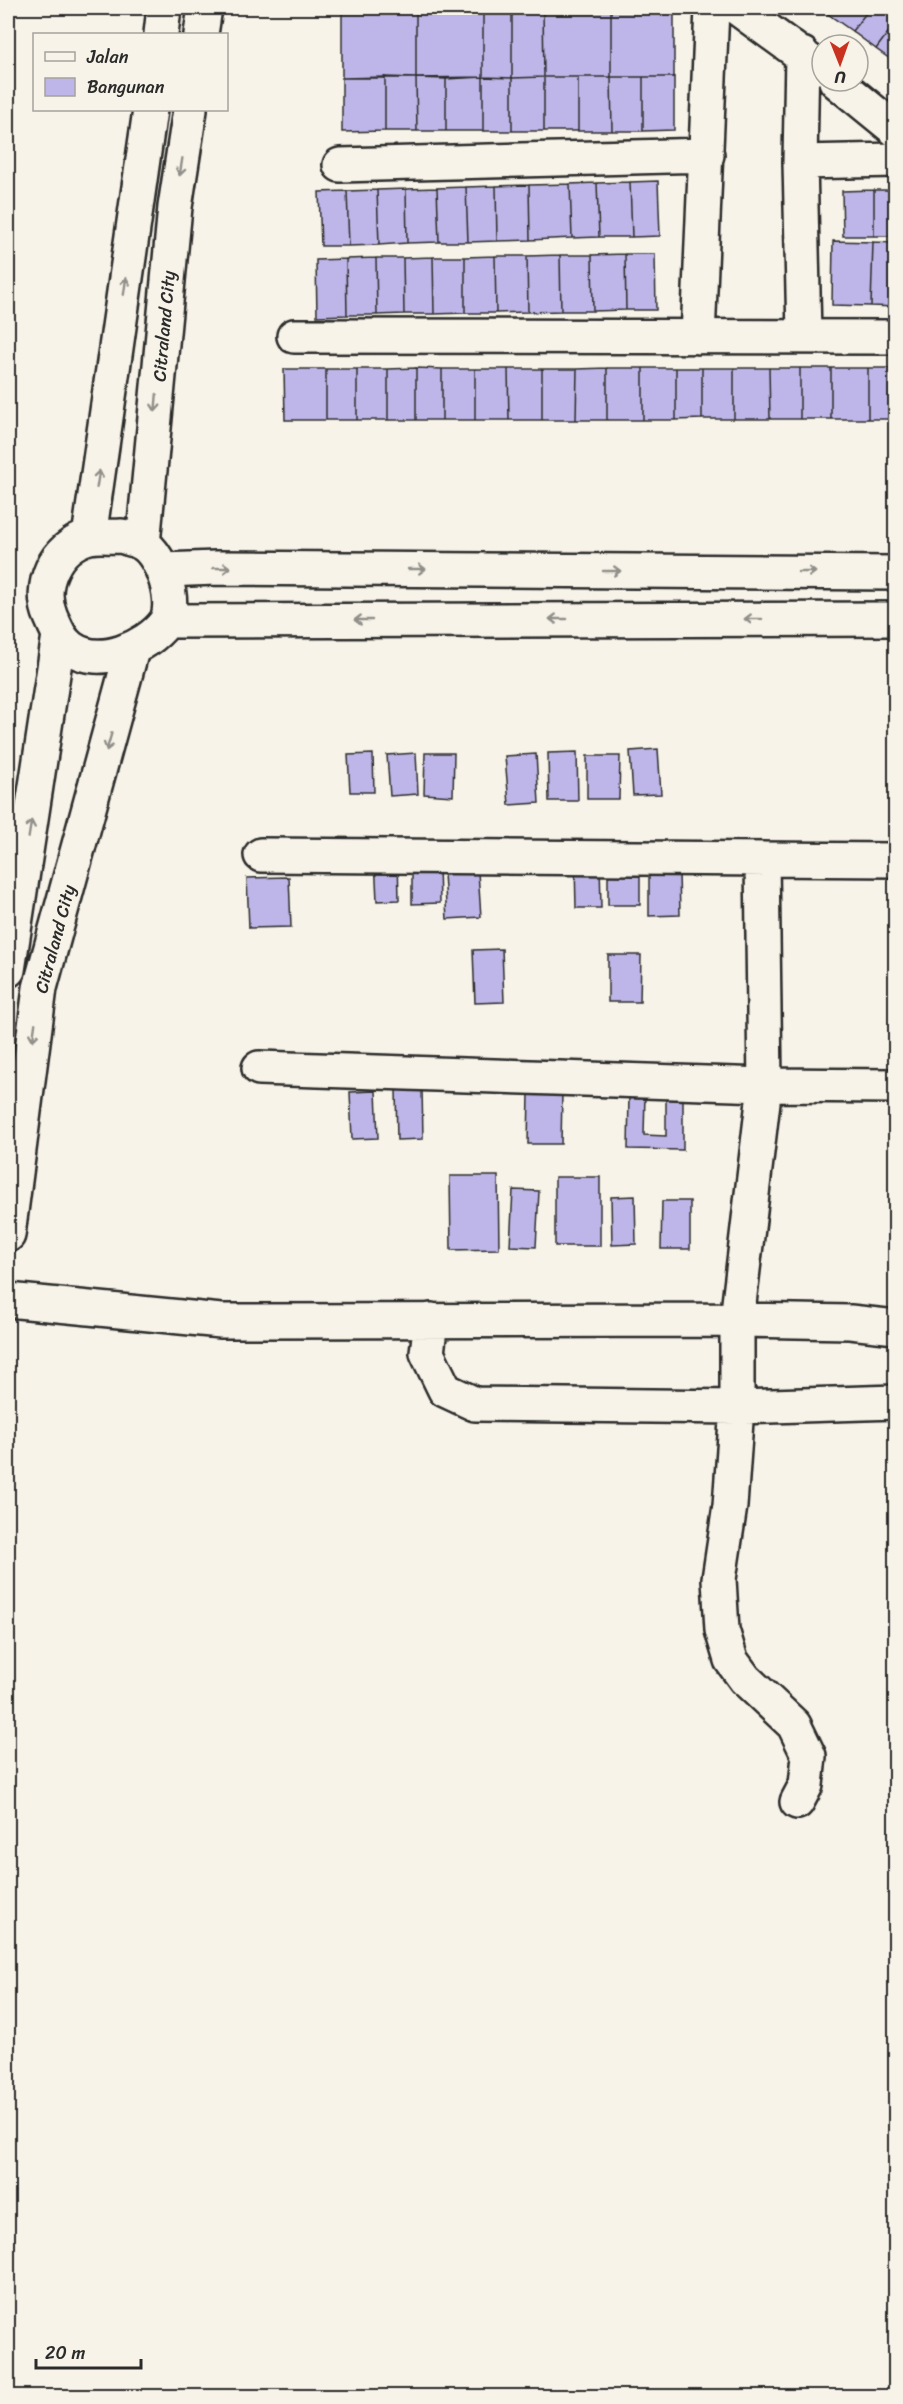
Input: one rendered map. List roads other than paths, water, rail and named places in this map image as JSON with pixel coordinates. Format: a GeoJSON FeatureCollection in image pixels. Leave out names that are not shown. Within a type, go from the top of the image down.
{"type":"FeatureCollection","features":[{"type":"Feature","properties":{"kind":"street"},"geometry":{"type":"LineString","coordinates":[[161,33],[164,8]]}},
{"type":"Feature","properties":{"kind":"street"},"geometry":{"type":"LineString","coordinates":[[201,33],[205,8]]}},
{"type":"Feature","properties":{"kind":"street"},"geometry":{"type":"LineString","coordinates":[[698,337],[712,8]]}},
{"type":"Feature","properties":{"kind":"street"},"geometry":{"type":"LineString","coordinates":[[737,8],[810,61]]}},
{"type":"Feature","properties":{"kind":"street"},"geometry":{"type":"LineString","coordinates":[[804,335],[800,162],[810,79]]}},
{"type":"Feature","properties":{"kind":"street"},"geometry":{"type":"LineString","coordinates":[[851,93],[896,130]]}},
{"type":"Feature","properties":{"kind":"street"},"geometry":{"type":"LineString","coordinates":[[89,537],[150,111]]}},
{"type":"Feature","properties":{"kind":"street","name":"Citraland City"},"geometry":{"type":"LineString","coordinates":[[143,544],[175,207],[190,111]]}},
{"type":"Feature","properties":{"kind":"street"},"geometry":{"type":"LineString","coordinates":[[340,165],[707,155]]}},
{"type":"Feature","properties":{"kind":"street"},"geometry":{"type":"LineString","coordinates":[[800,162],[896,160]]}},
{"type":"Feature","properties":{"kind":"street"},"geometry":{"type":"LineString","coordinates":[[294,336],[804,335],[896,337]]}},
{"type":"Feature","properties":{"kind":"street"},"geometry":{"type":"LineString","coordinates":[[166,621],[169,595],[164,570],[143,544],[122,537],[89,537],[70,548],[53,564],[44,593],[46,607],[59,635],[71,648],[85,654],[132,650],[166,621],[896,619]]}},
{"type":"Feature","properties":{"kind":"street"},"geometry":{"type":"LineString","coordinates":[[164,570],[228,568],[896,573]]}},
{"type":"Feature","properties":{"kind":"street"},"geometry":{"type":"LineString","coordinates":[[8,970],[59,635]]}},
{"type":"Feature","properties":{"kind":"street","name":"Citraland City"},"geometry":{"type":"LineString","coordinates":[[8,1235],[40,988],[132,650]]}},
{"type":"Feature","properties":{"kind":"street"},"geometry":{"type":"LineString","coordinates":[[261,855],[896,860]]}},
{"type":"Feature","properties":{"kind":"street"},"geometry":{"type":"LineString","coordinates":[[762,859],[765,1085],[737,1320],[737,1407],[730,1506],[719,1579],[722,1630],[731,1660],[745,1679],[794,1725],[809,1756],[806,1785],[797,1802]]}},
{"type":"Feature","properties":{"kind":"street"},"geometry":{"type":"LineString","coordinates":[[259,1068],[765,1085],[896,1086]]}},
{"type":"Feature","properties":{"kind":"street"},"geometry":{"type":"LineString","coordinates":[[8,1300],[221,1321],[737,1320],[850,1322],[896,1327]]}},
{"type":"Feature","properties":{"kind":"street"},"geometry":{"type":"LineString","coordinates":[[430,1320],[427,1353],[445,1390],[475,1404],[737,1407],[896,1402]]}}]}
